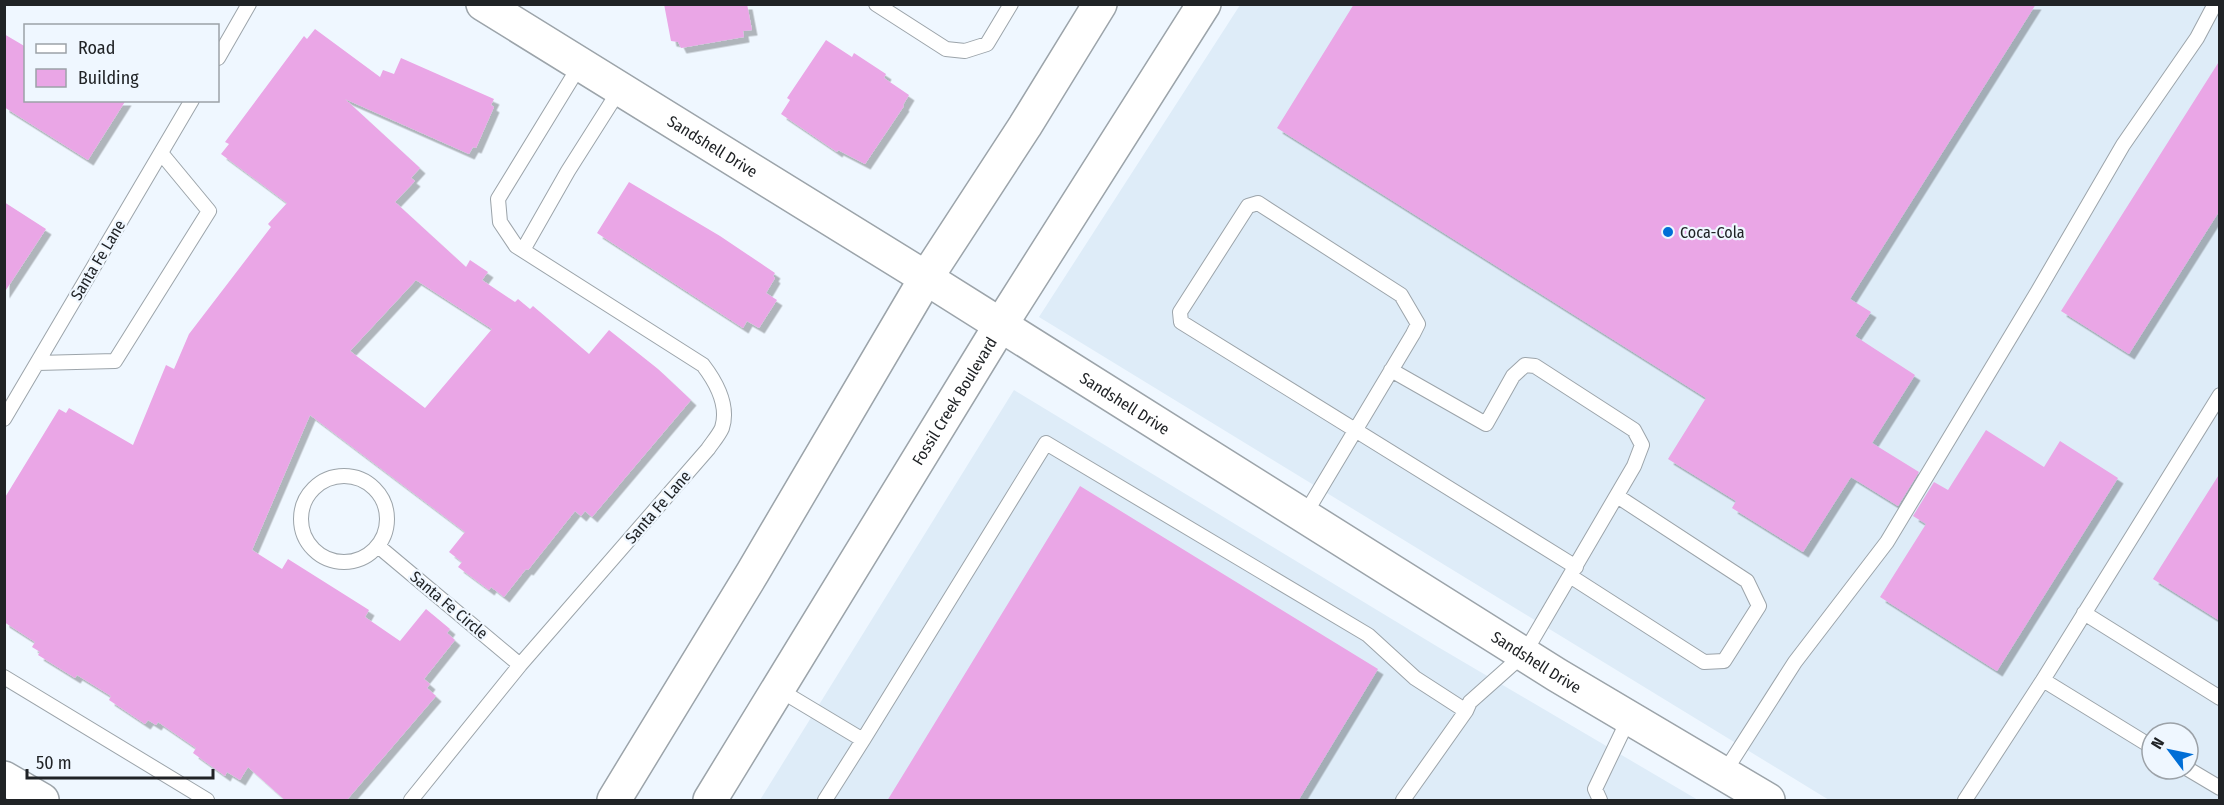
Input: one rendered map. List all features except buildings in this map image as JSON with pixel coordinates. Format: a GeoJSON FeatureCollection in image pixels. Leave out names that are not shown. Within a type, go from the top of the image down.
{"type":"FeatureCollection","features":[{"type":"Feature","properties":{"kind":"main road","name":"Sandshell Drive"},"geometry":{"type":"LineString","coordinates":[[483,4],[926,278],[1524,654],[1768,801]]}},
{"type":"Feature","properties":{"kind":"main road"},"geometry":{"type":"LineString","coordinates":[[614,801],[759,562],[926,278],[1025,126],[1100,4]]}},
{"type":"Feature","properties":{"kind":"main road","name":"Fossil Creek Boulevard"},"geometry":{"type":"LineString","coordinates":[[710,801],[1000,326],[1204,4]]}},
{"type":"Feature","properties":{"kind":"main road"},"geometry":{"type":"LineString","coordinates":[[4,778],[42,801]]}},
{"type":"Feature","properties":{"kind":"lane"},"geometry":{"type":"LineString","coordinates":[[219,56],[249,4]]}},
{"type":"Feature","properties":{"kind":"lane"},"geometry":{"type":"LineString","coordinates":[[876,4],[946,49],[965,51],[987,44],[1011,4]]}},
{"type":"Feature","properties":{"kind":"lane"},"geometry":{"type":"LineString","coordinates":[[1723,775],[1795,662],[1887,542],[2123,145],[2197,39],[2215,4]]}},
{"type":"Feature","properties":{"kind":"lane","name":"Santa Fe Lane"},"geometry":{"type":"LineString","coordinates":[[411,801],[520,665],[708,449],[722,428],[723,407],[715,380],[703,365],[516,246],[500,222],[498,199],[580,65]]}},
{"type":"Feature","properties":{"kind":"lane"},"geometry":{"type":"LineString","coordinates":[[523,250],[568,171],[620,89]]}},
{"type":"Feature","properties":{"kind":"lane","name":"Santa Fe Lane"},"geometry":{"type":"LineString","coordinates":[[4,419],[191,102]]}},
{"type":"Feature","properties":{"kind":"lane"},"geometry":{"type":"LineString","coordinates":[[37,363],[115,361],[209,211],[161,153]]}},
{"type":"Feature","properties":{"kind":"lane"},"geometry":{"type":"LineString","coordinates":[[1304,516],[1355,431],[1418,324],[1401,295],[1258,203],[1248,206],[1180,312],[1181,322],[1355,431],[1573,572],[1704,662],[1724,661],[1759,606],[1747,581],[1617,496]]}},
{"type":"Feature","properties":{"kind":"lane"},"geometry":{"type":"LineString","coordinates":[[1391,370],[1486,424],[1514,376],[1525,365],[1535,366],[1634,430],[1641,445],[1634,466],[1524,654],[1470,702],[1403,801]]}},
{"type":"Feature","properties":{"kind":"lane"},"geometry":{"type":"LineString","coordinates":[[1965,801],[2220,395]]}},
{"type":"Feature","properties":{"kind":"lane"},"geometry":{"type":"LineString","coordinates":[[825,801],[1046,443],[1368,635],[1415,678],[1466,711]]}},
{"type":"Feature","properties":{"kind":"lane"},"geometry":{"type":"LineString","coordinates":[[343,474],[367,481],[384,499],[388,524],[378,546],[357,560],[333,561],[312,548],[301,526],[304,501],[320,482],[343,474]]}},
{"type":"Feature","properties":{"kind":"lane","name":"Santa Fe Circle"},"geometry":{"type":"LineString","coordinates":[[378,546],[520,665]]}},
{"type":"Feature","properties":{"kind":"lane"},"geometry":{"type":"LineString","coordinates":[[2084,613],[2220,698]]}},
{"type":"Feature","properties":{"kind":"lane"},"geometry":{"type":"LineString","coordinates":[[4,677],[207,801]]}},
{"type":"Feature","properties":{"kind":"lane"},"geometry":{"type":"LineString","coordinates":[[2043,680],[2140,740]]}},
{"type":"Feature","properties":{"kind":"lane"},"geometry":{"type":"LineString","coordinates":[[778,689],[863,740]]}},
{"type":"Feature","properties":{"kind":"lane"},"geometry":{"type":"LineString","coordinates":[[1595,797],[1629,718]]}},
{"type":"Feature","properties":{"kind":"lane"},"geometry":{"type":"LineString","coordinates":[[2200,776],[2220,788]]}},
{"type":"Feature","properties":{"kind":"shaded area"},"geometry":{"type":"Polygon","coordinates":[[[1240,5],[2219,5],[2219,800],[1829,800],[1039,317],[1240,5]]]}},
{"type":"Feature","properties":{"kind":"shaded area"},"geometry":{"type":"Polygon","coordinates":[[[1014,390],[1438,647],[1698,800],[760,800],[1014,390]]]}},
{"type":"Feature","properties":{"kind":"place","name":"Coca-Cola"},"geometry":{"type":"Point","coordinates":[1668,232]}}]}
